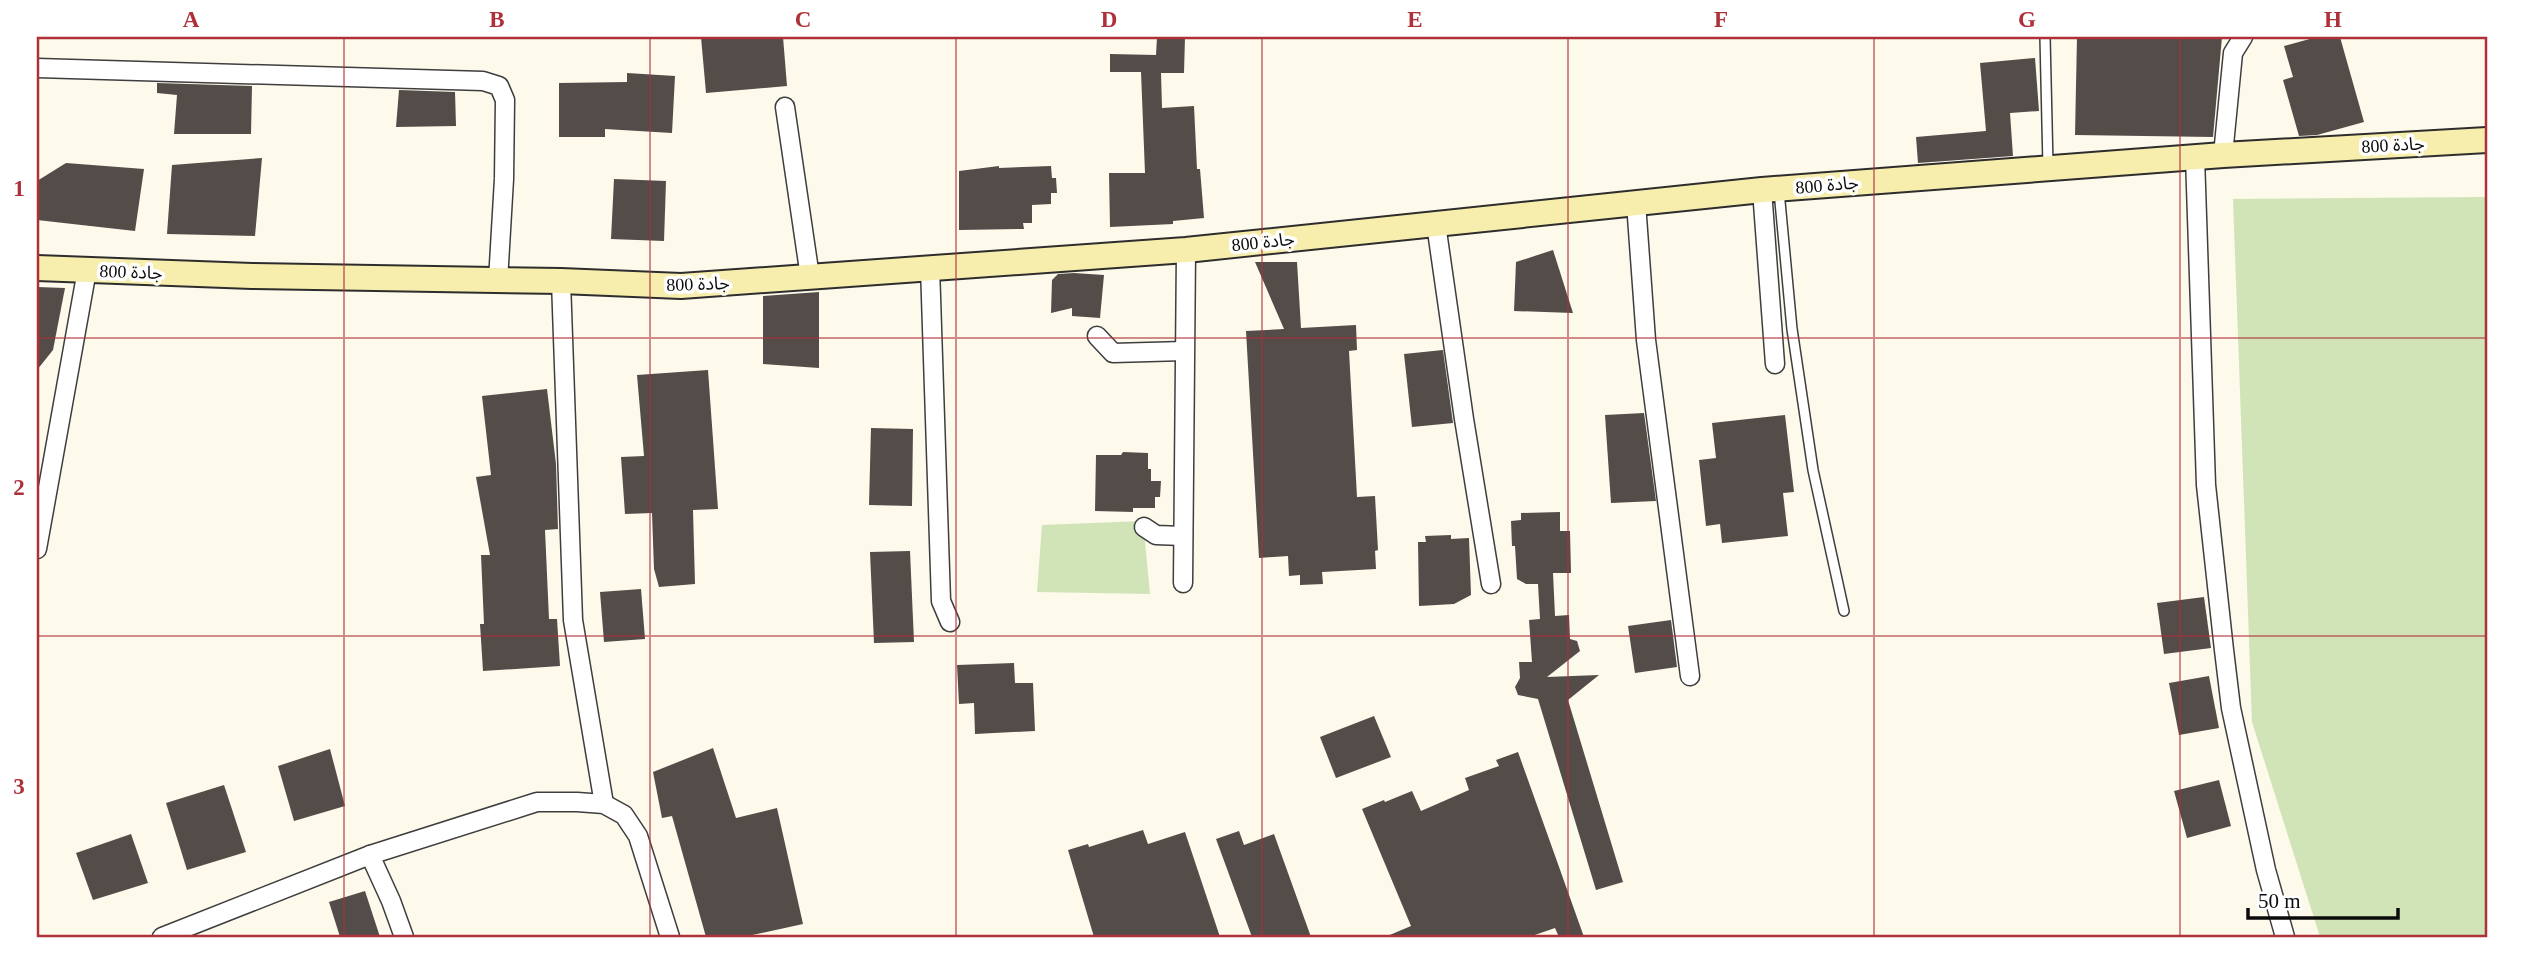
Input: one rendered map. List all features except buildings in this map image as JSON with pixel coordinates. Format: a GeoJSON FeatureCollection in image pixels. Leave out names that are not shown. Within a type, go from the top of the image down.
{"type":"FeatureCollection","features":[{"type":"Feature","properties":{"kind":"main road","name":"جادة 800"},"geometry":{"type":"LineString","coordinates":[[37,268],[681,286],[1186,250],[1770,190],[2048,167],[2487,140]]}},
{"type":"Feature","properties":{"kind":"street"},"geometry":{"type":"LineString","coordinates":[[2222,155],[2232,53],[2243,37]]}},
{"type":"Feature","properties":{"kind":"street"},"geometry":{"type":"LineString","coordinates":[[37,68],[483,81],[499,86],[505,100],[498,281]]}},
{"type":"Feature","properties":{"kind":"street"},"geometry":{"type":"LineString","coordinates":[[785,107],[810,277]]}},
{"type":"Feature","properties":{"kind":"street"},"geometry":{"type":"LineString","coordinates":[[2195,157],[2206,485],[2224,650],[2231,708],[2266,870],[2285,937]]}},
{"type":"Feature","properties":{"kind":"street"},"geometry":{"type":"LineString","coordinates":[[1770,190],[1774,364]]}},
{"type":"Feature","properties":{"kind":"street"},"geometry":{"type":"LineString","coordinates":[[1636,203],[1646,340],[1690,676]]}},
{"type":"Feature","properties":{"kind":"street"},"geometry":{"type":"LineString","coordinates":[[1436,224],[1491,584]]}},
{"type":"Feature","properties":{"kind":"street"},"geometry":{"type":"LineString","coordinates":[[1183,583],[1186,250]]}},
{"type":"Feature","properties":{"kind":"street"},"geometry":{"type":"LineString","coordinates":[[930,267],[941,601],[950,622]]}},
{"type":"Feature","properties":{"kind":"street"},"geometry":{"type":"LineString","coordinates":[[37,549],[87,270]]}},
{"type":"Feature","properties":{"kind":"street"},"geometry":{"type":"LineString","coordinates":[[561,281],[572,620],[604,804]]}},
{"type":"Feature","properties":{"kind":"street"},"geometry":{"type":"LineString","coordinates":[[1097,336],[1113,353],[1184,351]]}},
{"type":"Feature","properties":{"kind":"street"},"geometry":{"type":"LineString","coordinates":[[1144,527],[1156,535],[1183,536]]}},
{"type":"Feature","properties":{"kind":"street"},"geometry":{"type":"LineString","coordinates":[[162,937],[203,929],[370,855],[537,802],[604,804],[624,815],[638,836],[670,937]]}},
{"type":"Feature","properties":{"kind":"street"},"geometry":{"type":"LineString","coordinates":[[370,855],[404,937]]}},
{"type":"Feature","properties":{"kind":"lane"},"geometry":{"type":"LineString","coordinates":[[2045,37],[2048,167]]}},
{"type":"Feature","properties":{"kind":"lane"},"geometry":{"type":"LineString","coordinates":[[1770,190],[1813,470],[1843,611]]}},
{"type":"Feature","properties":{"kind":"green space"},"geometry":{"type":"Polygon","coordinates":[[[2487,197],[2487,937],[2320,937],[2252,722],[2233,199],[2487,197]]]}},
{"type":"Feature","properties":{"kind":"green space"},"geometry":{"type":"Polygon","coordinates":[[[1143,521],[1150,594],[1037,592],[1042,525],[1143,521]]]}}]}
